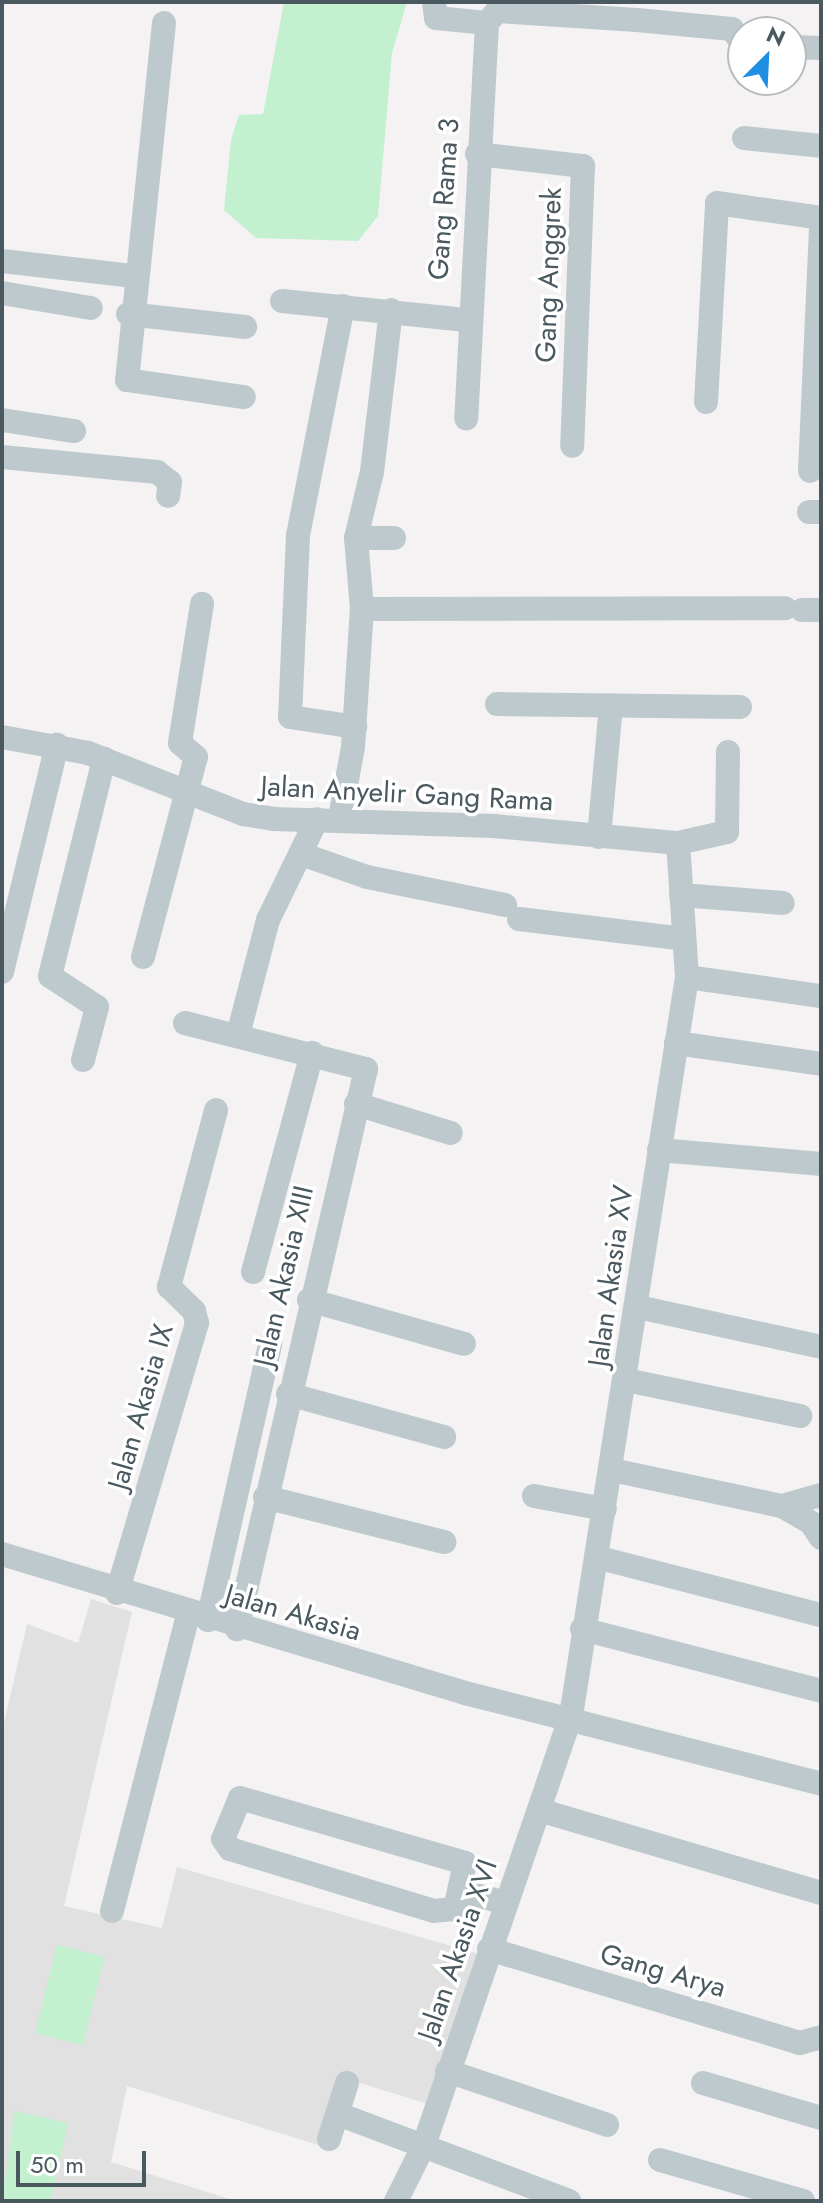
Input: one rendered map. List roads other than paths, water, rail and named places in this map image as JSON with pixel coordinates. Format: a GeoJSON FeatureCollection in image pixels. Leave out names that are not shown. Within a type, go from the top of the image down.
{"type":"FeatureCollection","features":[{"type":"Feature","properties":{"kind":"street"},"geometry":{"type":"LineString","coordinates":[[434,4],[440,19],[487,23],[497,11],[727,37]]}},
{"type":"Feature","properties":{"kind":"street"},"geometry":{"type":"LineString","coordinates":[[165,11],[128,314],[131,384],[244,397]]}},
{"type":"Feature","properties":{"kind":"street","name":"Gang Rama 3"},"geometry":{"type":"LineString","coordinates":[[282,301],[466,320],[487,23]]}},
{"type":"Feature","properties":{"kind":"street"},"geometry":{"type":"LineString","coordinates":[[744,138],[821,146]]}},
{"type":"Feature","properties":{"kind":"street","name":"Gang Anggrek"},"geometry":{"type":"LineString","coordinates":[[477,154],[583,166],[572,446]]}},
{"type":"Feature","properties":{"kind":"street"},"geometry":{"type":"LineString","coordinates":[[706,402],[717,203],[821,218]]}},
{"type":"Feature","properties":{"kind":"street"},"geometry":{"type":"LineString","coordinates":[[810,471],[821,225]]}},
{"type":"Feature","properties":{"kind":"street"},"geometry":{"type":"LineString","coordinates":[[2,261],[134,276]]}},
{"type":"Feature","properties":{"kind":"street"},"geometry":{"type":"LineString","coordinates":[[2,293],[91,308]]}},
{"type":"Feature","properties":{"kind":"street"},"geometry":{"type":"LineString","coordinates":[[343,306],[298,535],[290,717],[355,727]]}},
{"type":"Feature","properties":{"kind":"street"},"geometry":{"type":"LineString","coordinates":[[238,1035],[268,920],[301,854],[328,819],[355,727],[362,609],[356,538],[372,472],[391,310]]}},
{"type":"Feature","properties":{"kind":"street"},"geometry":{"type":"LineString","coordinates":[[128,314],[245,327]]}},
{"type":"Feature","properties":{"kind":"street"},"geometry":{"type":"LineString","coordinates":[[466,320],[466,418]]}},
{"type":"Feature","properties":{"kind":"street"},"geometry":{"type":"LineString","coordinates":[[2,420],[74,431]]}},
{"type":"Feature","properties":{"kind":"street"},"geometry":{"type":"LineString","coordinates":[[2,457],[157,472],[170,482],[168,496]]}},
{"type":"Feature","properties":{"kind":"street"},"geometry":{"type":"LineString","coordinates":[[356,538],[394,538]]}},
{"type":"Feature","properties":{"kind":"street"},"geometry":{"type":"LineString","coordinates":[[143,957],[196,755],[180,743],[202,604]]}},
{"type":"Feature","properties":{"kind":"street"},"geometry":{"type":"LineString","coordinates":[[362,609],[803,609]]}},
{"type":"Feature","properties":{"kind":"street"},"geometry":{"type":"LineString","coordinates":[[497,704],[740,707]]}},
{"type":"Feature","properties":{"kind":"street"},"geometry":{"type":"LineString","coordinates":[[599,837],[611,706]]}},
{"type":"Feature","properties":{"kind":"street","name":"Jalan Anyelir Gang Rama"},"geometry":{"type":"LineString","coordinates":[[2,737],[57,745],[104,759],[243,814],[678,843],[724,836],[728,752]]}},
{"type":"Feature","properties":{"kind":"street"},"geometry":{"type":"LineString","coordinates":[[2,972],[57,745]]}},
{"type":"Feature","properties":{"kind":"street"},"geometry":{"type":"LineString","coordinates":[[83,1060],[97,1007],[50,976],[104,759]]}},
{"type":"Feature","properties":{"kind":"street","name":"Jalan Akasia XV"},"geometry":{"type":"LineString","coordinates":[[571,1716],[582,1629],[638,1307],[687,977],[678,843]]}},
{"type":"Feature","properties":{"kind":"street"},"geometry":{"type":"LineString","coordinates":[[301,854],[367,877],[512,912],[684,939]]}},
{"type":"Feature","properties":{"kind":"street"},"geometry":{"type":"LineString","coordinates":[[681,895],[783,903]]}},
{"type":"Feature","properties":{"kind":"street"},"geometry":{"type":"LineString","coordinates":[[687,977],[821,996]]}},
{"type":"Feature","properties":{"kind":"street","name":"Jalan Akasia XIII"},"geometry":{"type":"LineString","coordinates":[[185,1023],[365,1065],[309,1300],[237,1629]]}},
{"type":"Feature","properties":{"kind":"street"},"geometry":{"type":"LineString","coordinates":[[676,1043],[821,1064]]}},
{"type":"Feature","properties":{"kind":"street"},"geometry":{"type":"LineString","coordinates":[[253,1272],[312,1053]]}},
{"type":"Feature","properties":{"kind":"street"},"geometry":{"type":"LineString","coordinates":[[356,1104],[451,1133]]}},
{"type":"Feature","properties":{"kind":"street","name":"Jalan Akasia IX"},"geometry":{"type":"LineString","coordinates":[[117,1593],[197,1323],[194,1311],[169,1287],[216,1110]]}},
{"type":"Feature","properties":{"kind":"street"},"geometry":{"type":"LineString","coordinates":[[659,1150],[821,1164]]}},
{"type":"Feature","properties":{"kind":"street"},"geometry":{"type":"LineString","coordinates":[[309,1300],[464,1344]]}},
{"type":"Feature","properties":{"kind":"street"},"geometry":{"type":"LineString","coordinates":[[638,1307],[821,1347]]}},
{"type":"Feature","properties":{"kind":"street"},"geometry":{"type":"LineString","coordinates":[[112,1911],[198,1617],[270,1345]]}},
{"type":"Feature","properties":{"kind":"street"},"geometry":{"type":"LineString","coordinates":[[626,1380],[800,1416]]}},
{"type":"Feature","properties":{"kind":"street"},"geometry":{"type":"LineString","coordinates":[[288,1394],[444,1437]]}},
{"type":"Feature","properties":{"kind":"street"},"geometry":{"type":"LineString","coordinates":[[612,1470],[782,1506],[811,1523],[821,1538]]}},
{"type":"Feature","properties":{"kind":"street"},"geometry":{"type":"LineString","coordinates":[[782,1506],[821,1495]]}},
{"type":"Feature","properties":{"kind":"street"},"geometry":{"type":"LineString","coordinates":[[534,1496],[605,1509]]}},
{"type":"Feature","properties":{"kind":"street"},"geometry":{"type":"LineString","coordinates":[[265,1497],[444,1542]]}},
{"type":"Feature","properties":{"kind":"street","name":"Jalan Akasia"},"geometry":{"type":"LineString","coordinates":[[2,1554],[237,1629],[821,1784]]}},
{"type":"Feature","properties":{"kind":"street"},"geometry":{"type":"LineString","coordinates":[[596,1557],[821,1615]]}},
{"type":"Feature","properties":{"kind":"street"},"geometry":{"type":"LineString","coordinates":[[582,1629],[821,1691]]}},
{"type":"Feature","properties":{"kind":"street","name":"Jalan Akasia XVI"},"geometry":{"type":"LineString","coordinates":[[396,2201],[424,2145],[571,1716]]}},
{"type":"Feature","properties":{"kind":"street"},"geometry":{"type":"LineString","coordinates":[[245,1798],[465,1863],[461,1891],[455,1909],[444,1913],[230,1849],[223,1839],[232,1806],[245,1798]]}},
{"type":"Feature","properties":{"kind":"street"},"geometry":{"type":"LineString","coordinates":[[539,1810],[821,1893]]}},
{"type":"Feature","properties":{"kind":"street"},"geometry":{"type":"LineString","coordinates":[[461,1891],[506,1903]]}},
{"type":"Feature","properties":{"kind":"street","name":"Gang Arya"},"geometry":{"type":"LineString","coordinates":[[489,1949],[800,2043],[821,2037]]}},
{"type":"Feature","properties":{"kind":"street"},"geometry":{"type":"LineString","coordinates":[[447,2071],[607,2125]]}},
{"type":"Feature","properties":{"kind":"street"},"geometry":{"type":"LineString","coordinates":[[329,2139],[347,2083]]}},
{"type":"Feature","properties":{"kind":"street"},"geometry":{"type":"LineString","coordinates":[[703,2083],[821,2118]]}},
{"type":"Feature","properties":{"kind":"street"},"geometry":{"type":"LineString","coordinates":[[338,2114],[569,2201]]}},
{"type":"Feature","properties":{"kind":"street"},"geometry":{"type":"LineString","coordinates":[[660,2160],[803,2201]]}}]}
